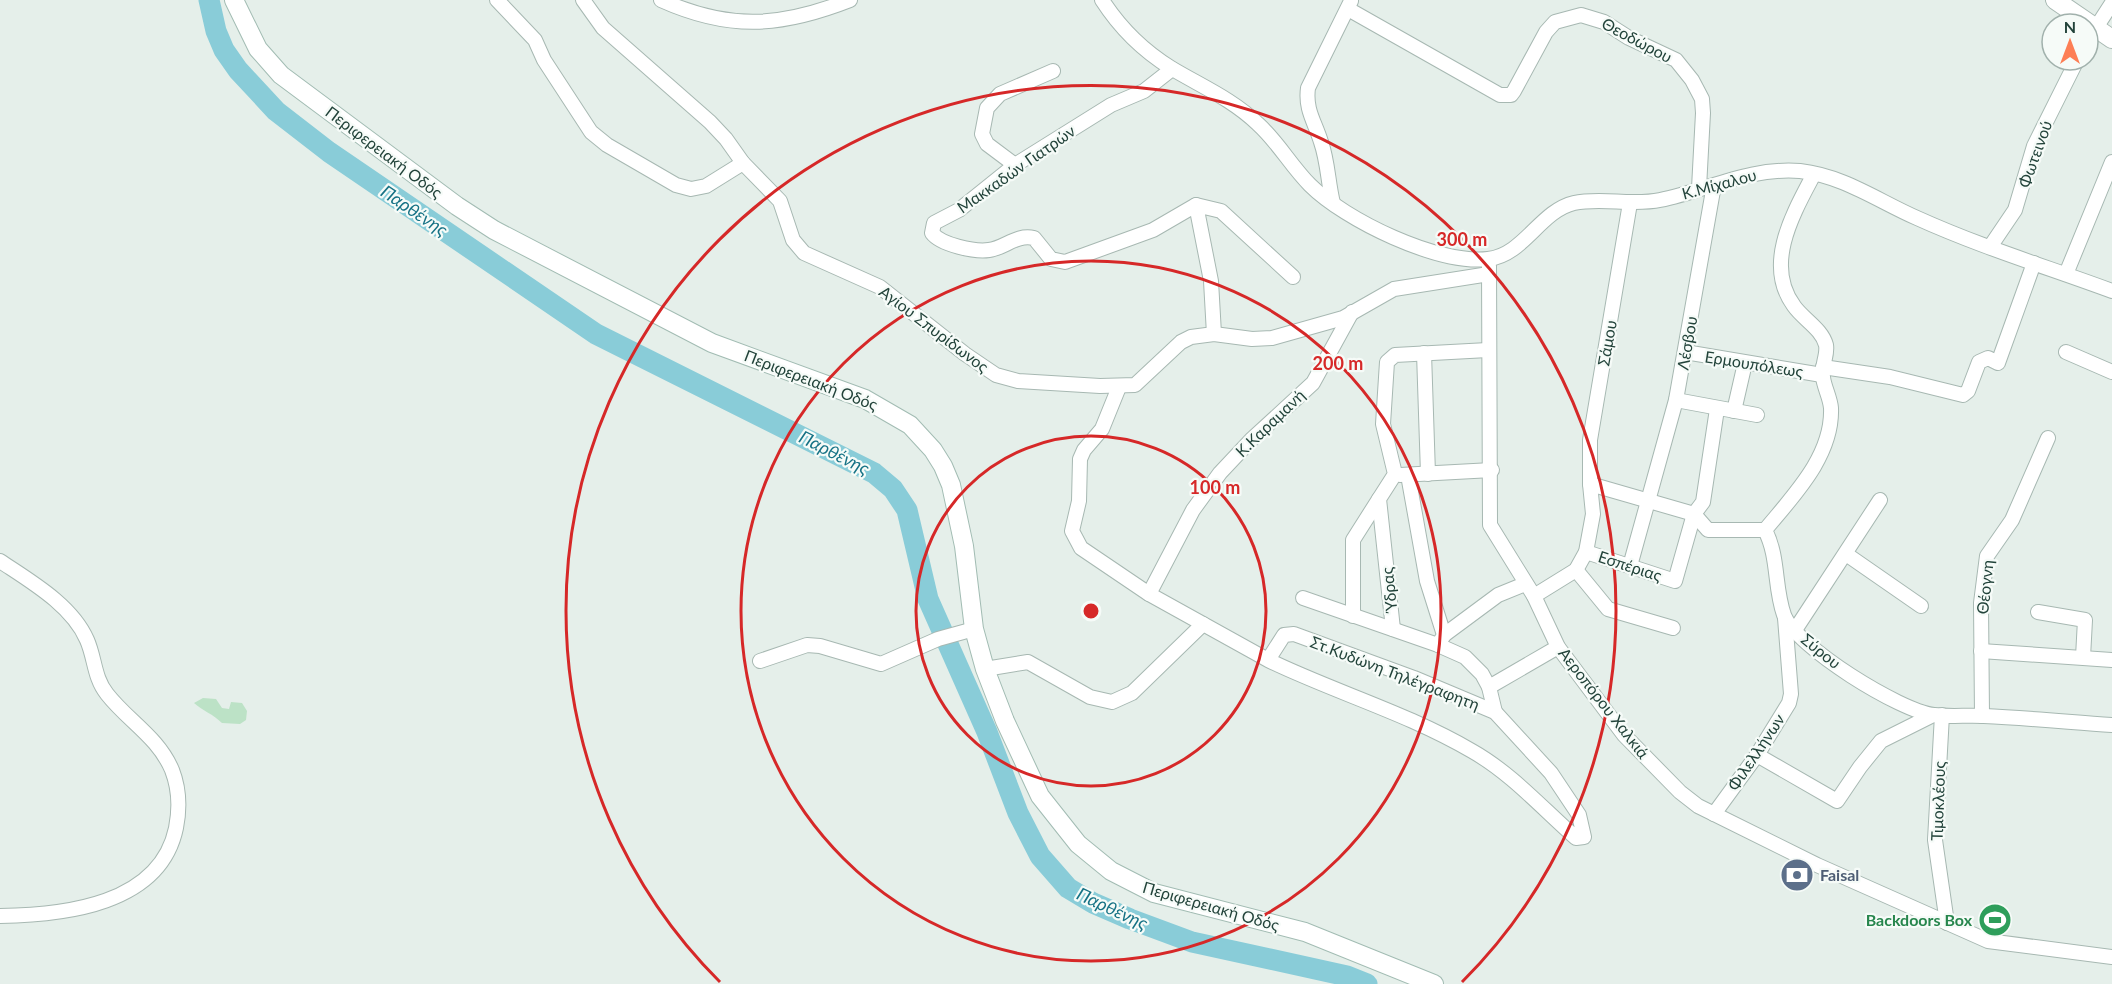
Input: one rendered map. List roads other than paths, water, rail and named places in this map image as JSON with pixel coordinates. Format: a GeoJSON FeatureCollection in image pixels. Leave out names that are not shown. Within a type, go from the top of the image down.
{"type":"FeatureCollection","features":[{"type":"Feature","properties":{"kind":"main road","name":"Περιφερειακή Οδός"},"geometry":{"type":"LineString","coordinates":[[234,0],[258,49],[281,75],[475,218],[712,344],[865,399],[910,425],[933,450],[951,485],[964,546],[968,631],[1005,721],[1040,796],[1078,844],[1111,872],[1154,893],[1333,942],[1434,984]]}},
{"type":"Feature","properties":{"kind":"main road"},"geometry":{"type":"LineString","coordinates":[[2055,0],[2068,12]]}},
{"type":"Feature","properties":{"kind":"street"},"geometry":{"type":"LineString","coordinates":[[497,0],[535,40],[544,60],[591,132],[607,146],[676,185],[692,189],[706,186],[743,163]]}},
{"type":"Feature","properties":{"kind":"street","name":"Αγίου Σπυρίδωνος"},"geometry":{"type":"LineString","coordinates":[[583,0],[603,28],[710,122],[726,139],[743,163],[780,201],[793,240],[804,253],[880,287],[965,354],[996,375],[1018,381],[1119,387],[1139,382],[1181,342],[1201,334],[1252,339],[1272,338],[1331,322],[1394,289],[1490,274]]}},
{"type":"Feature","properties":{"kind":"street"},"geometry":{"type":"LineString","coordinates":[[661,0],[726,21],[743,22],[804,17],[850,0]]}},
{"type":"Feature","properties":{"kind":"street"},"geometry":{"type":"LineString","coordinates":[[1102,0],[1122,29],[1143,49],[1172,69],[1201,83],[1244,112],[1273,139],[1311,186],[1333,203],[1360,221],[1396,239],[1434,253],[1488,260]]}},
{"type":"Feature","properties":{"kind":"street"},"geometry":{"type":"LineString","coordinates":[[2100,22],[2112,3]]}},
{"type":"Feature","properties":{"kind":"street"},"geometry":{"type":"LineString","coordinates":[[1333,203],[1321,142],[1307,109],[1306,99],[1308,88],[1350,4]]}},
{"type":"Feature","properties":{"kind":"street","name":"Θεοδώρου"},"geometry":{"type":"LineString","coordinates":[[1350,4],[1500,95],[1507,96],[1514,91],[1546,32],[1555,22],[1581,15],[1604,22],[1629,38],[1676,60],[1692,80],[1702,99],[1703,113],[1699,188]]}},
{"type":"Feature","properties":{"kind":"street","name":"Μακκαδών Γιατρών"},"geometry":{"type":"LineString","coordinates":[[1172,69],[1153,85],[1111,105],[1016,165],[959,210],[934,223],[933,235],[975,249],[991,250],[1027,236],[1034,238],[1051,259],[1065,262],[1153,230],[1196,205]]}},
{"type":"Feature","properties":{"kind":"street"},"geometry":{"type":"LineString","coordinates":[[1016,165],[987,144],[982,134],[987,108],[1000,94],[1053,71]]}},
{"type":"Feature","properties":{"kind":"street","name":"Φωτεινού"},"geometry":{"type":"LineString","coordinates":[[1990,247],[2015,210],[2034,146],[2071,72]]}},
{"type":"Feature","properties":{"kind":"street"},"geometry":{"type":"LineString","coordinates":[[2066,274],[2112,162]]}},
{"type":"Feature","properties":{"kind":"street","name":"Κ.Μίχαλου"},"geometry":{"type":"LineString","coordinates":[[1488,260],[1514,248],[1568,205],[1576,202],[1659,201],[1758,172],[1814,174],[1852,184],[1917,218],[2112,291]]}},
{"type":"Feature","properties":{"kind":"street"},"geometry":{"type":"LineString","coordinates":[[1590,484],[1694,514],[1708,530],[1765,530],[1816,463],[1831,407],[1823,371],[1826,345],[1821,336],[1793,305],[1785,285],[1781,258],[1786,229],[1814,174]]}},
{"type":"Feature","properties":{"kind":"street","name":"Λέσβου"},"geometry":{"type":"LineString","coordinates":[[1648,500],[1676,400],[1714,185]]}},
{"type":"Feature","properties":{"kind":"street","name":"Σάμου"},"geometry":{"type":"LineString","coordinates":[[1576,570],[1586,552],[1593,514],[1590,440],[1630,203]]}},
{"type":"Feature","properties":{"kind":"street"},"geometry":{"type":"LineString","coordinates":[[1214,334],[1211,281],[1196,205],[1221,211],[1293,277]]}},
{"type":"Feature","properties":{"kind":"street","name":"Αεροπόρου Χαλκιά"},"geometry":{"type":"LineString","coordinates":[[1488,260],[1492,470],[1488,513],[1490,525],[1534,596],[1558,646],[1624,735],[1687,799],[1773,844],[1988,941],[2112,957]]}},
{"type":"Feature","properties":{"kind":"street","name":"Ερμουπόλεως"},"geometry":{"type":"LineString","coordinates":[[1685,352],[1745,363],[1890,377],[1963,395],[1968,391],[1979,362],[1988,358],[1998,363],[2034,263]]}},
{"type":"Feature","properties":{"kind":"street","name":"Κ.Καραμανή"},"geometry":{"type":"LineString","coordinates":[[1149,594],[1193,510],[1220,473],[1251,440],[1313,383],[1352,312]]}},
{"type":"Feature","properties":{"kind":"street"},"geometry":{"type":"LineString","coordinates":[[1488,350],[1395,354],[1387,362],[1383,424],[1401,475],[1441,640],[1498,595],[1525,584]]}},
{"type":"Feature","properties":{"kind":"street"},"geometry":{"type":"LineString","coordinates":[[2066,352],[2112,372]]}},
{"type":"Feature","properties":{"kind":"street"},"geometry":{"type":"LineString","coordinates":[[1424,353],[1428,474]]}},
{"type":"Feature","properties":{"kind":"street"},"geometry":{"type":"LineString","coordinates":[[1734,411],[1745,363]]}},
{"type":"Feature","properties":{"kind":"street"},"geometry":{"type":"LineString","coordinates":[[1119,387],[1102,429],[1084,450],[1080,459],[1079,501],[1072,531],[1081,548],[1149,594],[1268,660]]}},
{"type":"Feature","properties":{"kind":"street"},"geometry":{"type":"LineString","coordinates":[[1676,400],[1757,415]]}},
{"type":"Feature","properties":{"kind":"street"},"geometry":{"type":"LineString","coordinates":[[1694,514],[1702,502],[1705,491],[1717,409]]}},
{"type":"Feature","properties":{"kind":"street","name":"Θέογνη"},"geometry":{"type":"LineString","coordinates":[[1982,716],[1981,603],[1987,556],[2012,520],[2049,438]]}},
{"type":"Feature","properties":{"kind":"street"},"geometry":{"type":"LineString","coordinates":[[1353,616],[1353,540],[1378,499],[1401,475],[1492,470]]}},
{"type":"Feature","properties":{"kind":"street","name":"Ύδρας"},"geometry":{"type":"LineString","coordinates":[[1378,499],[1393,629],[1441,640],[1473,664],[1489,687],[1495,712]]}},
{"type":"Feature","properties":{"kind":"street"},"geometry":{"type":"LineString","coordinates":[[1630,566],[1648,500]]}},
{"type":"Feature","properties":{"kind":"street"},"geometry":{"type":"LineString","coordinates":[[1795,630],[1880,500]]}},
{"type":"Feature","properties":{"kind":"street","name":"Εσπέριας"},"geometry":{"type":"LineString","coordinates":[[1586,552],[1675,581],[1694,514]]}},
{"type":"Feature","properties":{"kind":"street","name":"Σύρου"},"geometry":{"type":"LineString","coordinates":[[1765,530],[1772,544],[1785,616],[1795,630],[1824,657],[1870,687],[1894,700],[1937,715]]}},
{"type":"Feature","properties":{"kind":"street"},"geometry":{"type":"LineString","coordinates":[[1846,554],[1921,606]]}},
{"type":"Feature","properties":{"kind":"street"},"geometry":{"type":"LineString","coordinates":[[0,561],[55,602],[75,621],[87,639],[101,685],[162,752],[176,783],[179,802],[178,817],[169,850],[160,864],[128,890],[81,909],[36,916],[0,916]]}},
{"type":"Feature","properties":{"kind":"street"},"geometry":{"type":"LineString","coordinates":[[1534,596],[1576,570],[1608,609],[1673,628]]}},
{"type":"Feature","properties":{"kind":"street"},"geometry":{"type":"LineString","coordinates":[[1303,598],[1393,629]]}},
{"type":"Feature","properties":{"kind":"street"},"geometry":{"type":"LineString","coordinates":[[2038,612],[2085,620],[2083,657]]}},
{"type":"Feature","properties":{"kind":"street","name":"Φιλελλήνων"},"geometry":{"type":"LineString","coordinates":[[1714,814],[1757,755],[1785,709],[1791,694],[1785,616]]}},
{"type":"Feature","properties":{"kind":"street"},"geometry":{"type":"LineString","coordinates":[[985,669],[1028,662],[1090,698],[1112,702],[1132,693],[1203,624]]}},
{"type":"Feature","properties":{"kind":"street"},"geometry":{"type":"LineString","coordinates":[[760,661],[807,645],[820,646],[881,664],[939,639],[968,631]]}},
{"type":"Feature","properties":{"kind":"street","name":"Στ.Κυδώνη Τηλέγραφητη"},"geometry":{"type":"LineString","coordinates":[[1294,634],[1414,678],[1495,712],[1551,773],[1579,815],[1584,837],[1576,838],[1521,787],[1473,751],[1384,709],[1268,660],[1284,635],[1294,634]]}},
{"type":"Feature","properties":{"kind":"street"},"geometry":{"type":"LineString","coordinates":[[1489,687],[1558,646]]}},
{"type":"Feature","properties":{"kind":"street"},"geometry":{"type":"LineString","coordinates":[[1981,651],[2112,660]]}},
{"type":"Feature","properties":{"kind":"street"},"geometry":{"type":"LineString","coordinates":[[1757,755],[1837,801],[1881,741],[1937,715],[2112,725]]}},
{"type":"Feature","properties":{"kind":"street","name":"Τιμοκλέους"},"geometry":{"type":"LineString","coordinates":[[1937,715],[1935,840],[1947,923]]}},
{"type":"Feature","properties":{"kind":"waterway","name":"Παρθένης"},"geometry":{"type":"LineString","coordinates":[[209,0],[216,31],[224,50],[238,70],[276,111],[329,152],[596,334],[874,473],[893,489],[907,510],[928,599],[987,732],[1018,813],[1040,856],[1068,888],[1093,903],[1192,942],[1347,976],[1367,984]]}},
{"type":"Feature","properties":{"kind":"place","name":"Faisal"},"geometry":{"type":"Point","coordinates":[1797,875]}},
{"type":"Feature","properties":{"kind":"place","name":"Backdoors Box"},"geometry":{"type":"Point","coordinates":[1995,920]}}]}
